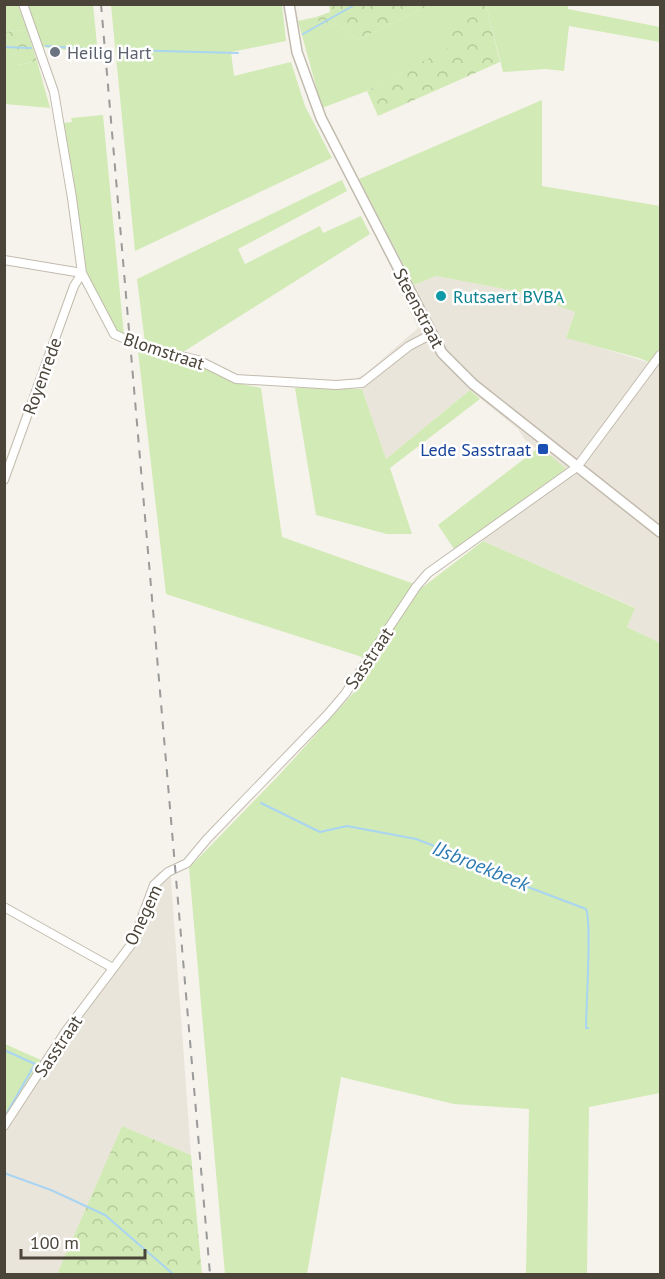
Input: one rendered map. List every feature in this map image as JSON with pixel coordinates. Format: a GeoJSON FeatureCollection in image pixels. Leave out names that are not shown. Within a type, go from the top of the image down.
{"type":"FeatureCollection","features":[{"type":"Feature","properties":{"kind":"street","name":"Blomstraat"},"geometry":{"type":"LineString","coordinates":[[23,4],[54,92],[82,273],[109,329],[119,338],[143,347],[198,360],[236,379],[248,382],[362,383],[409,346],[432,334]]}},
{"type":"Feature","properties":{"kind":"street","name":"Steenstraat"},"geometry":{"type":"LineString","coordinates":[[289,4],[297,52],[321,118],[432,334],[455,368],[660,532]]}},
{"type":"Feature","properties":{"kind":"street"},"geometry":{"type":"LineString","coordinates":[[4,260],[82,273]]}},
{"type":"Feature","properties":{"kind":"street","name":"Royenrede"},"geometry":{"type":"LineString","coordinates":[[4,480],[74,286],[82,273]]}},
{"type":"Feature","properties":{"kind":"street","name":"Sasstraat"},"geometry":{"type":"LineString","coordinates":[[177,868],[188,863],[207,839],[345,694],[416,587],[428,573],[577,467],[660,355]]}},
{"type":"Feature","properties":{"kind":"street","name":"Onegem"},"geometry":{"type":"LineString","coordinates":[[113,968],[133,942],[154,885],[162,876],[177,868]]}},
{"type":"Feature","properties":{"kind":"street"},"geometry":{"type":"LineString","coordinates":[[4,907],[113,968]]}},
{"type":"Feature","properties":{"kind":"street","name":"Sasstraat"},"geometry":{"type":"LineString","coordinates":[[4,1126],[66,1031],[113,968]]}},
{"type":"Feature","properties":{"kind":"shaded area"},"geometry":{"type":"Polygon","coordinates":[[[436,276],[516,291],[575,312],[566,337],[650,363],[660,347],[660,643],[627,627],[634,607],[483,541],[478,532],[565,470],[525,440],[518,429],[470,390],[386,459],[362,389],[355,379],[365,374],[418,328],[400,291],[436,276]]]}},
{"type":"Feature","properties":{"kind":"shaded area"},"geometry":{"type":"Polygon","coordinates":[[[170,866],[191,1155],[122,1126],[57,1274],[5,1274],[4,1116],[62,1028],[125,945],[150,882],[158,873],[170,866]]]}},
{"type":"Feature","properties":{"kind":"green space"},"geometry":{"type":"Polygon","coordinates":[[[5,4],[18,5],[27,30],[5,32],[5,4]]]}},
{"type":"Feature","properties":{"kind":"green space"},"geometry":{"type":"Polygon","coordinates":[[[33,4],[93,5],[98,54],[43,47],[28,6],[33,4]]]}},
{"type":"Feature","properties":{"kind":"green space"},"geometry":{"type":"Polygon","coordinates":[[[329,4],[430,5],[357,40],[337,23],[322,28],[316,17],[330,12],[329,4]]]}},
{"type":"Feature","properties":{"kind":"green space"},"geometry":{"type":"Polygon","coordinates":[[[111,5],[282,5],[286,41],[231,52],[234,76],[291,62],[305,106],[332,158],[135,251],[111,5]]]}},
{"type":"Feature","properties":{"kind":"green space"},"geometry":{"type":"Polygon","coordinates":[[[430,5],[478,5],[480,13],[449,30],[453,46],[367,91],[322,108],[298,21],[316,17],[322,28],[337,23],[357,40],[430,5]]]}},
{"type":"Feature","properties":{"kind":"green space"},"geometry":{"type":"Polygon","coordinates":[[[478,5],[486,5],[500,62],[378,116],[367,91],[452,46],[448,30],[479,13],[478,5]]]}},
{"type":"Feature","properties":{"kind":"green space"},"geometry":{"type":"Polygon","coordinates":[[[486,5],[568,5],[568,9],[660,27],[660,42],[569,26],[564,71],[545,69],[503,72],[486,5]]]}},
{"type":"Feature","properties":{"kind":"green space"},"geometry":{"type":"Polygon","coordinates":[[[27,30],[37,61],[18,65],[13,54],[5,54],[5,32],[27,30]]]}},
{"type":"Feature","properties":{"kind":"green space"},"geometry":{"type":"Polygon","coordinates":[[[5,54],[13,54],[19,65],[37,61],[50,108],[5,104],[5,54]]]}},
{"type":"Feature","properties":{"kind":"green space"},"geometry":{"type":"Polygon","coordinates":[[[542,100],[542,186],[660,206],[660,347],[651,363],[566,338],[575,312],[516,291],[436,276],[414,285],[359,179],[542,100]]]}},
{"type":"Feature","properties":{"kind":"green space"},"geometry":{"type":"Polygon","coordinates":[[[103,115],[124,336],[117,334],[87,280],[63,123],[72,122],[71,118],[103,115]]]}},
{"type":"Feature","properties":{"kind":"green space"},"geometry":{"type":"Polygon","coordinates":[[[342,180],[347,191],[238,249],[245,264],[320,226],[323,233],[361,216],[370,234],[183,352],[145,343],[137,279],[342,180]]]}},
{"type":"Feature","properties":{"kind":"green space"},"geometry":{"type":"Polygon","coordinates":[[[138,351],[205,368],[232,382],[261,388],[282,537],[423,587],[483,541],[635,608],[627,627],[660,643],[660,1093],[589,1107],[587,1274],[526,1274],[529,1109],[454,1104],[341,1077],[307,1274],[225,1274],[189,868],[281,773],[367,678],[362,657],[166,594],[138,351]]]}},
{"type":"Feature","properties":{"kind":"green space"},"geometry":{"type":"Polygon","coordinates":[[[295,388],[362,389],[386,459],[470,390],[480,399],[390,468],[412,534],[387,534],[316,515],[295,388]]]}},
{"type":"Feature","properties":{"kind":"green space"},"geometry":{"type":"Polygon","coordinates":[[[537,449],[545,456],[551,456],[566,469],[454,549],[438,525],[537,449]]]}},
{"type":"Feature","properties":{"kind":"green space"},"geometry":{"type":"Polygon","coordinates":[[[5,1044],[41,1060],[5,1116],[5,1044]]]}},
{"type":"Feature","properties":{"kind":"green space"},"geometry":{"type":"Polygon","coordinates":[[[122,1126],[191,1155],[202,1274],[57,1274],[122,1126]]]}},
{"type":"Feature","properties":{"kind":"waterway"},"geometry":{"type":"LineString","coordinates":[[303,34],[356,4]]}},
{"type":"Feature","properties":{"kind":"waterway"},"geometry":{"type":"LineString","coordinates":[[46,46],[99,50]]}},
{"type":"Feature","properties":{"kind":"waterway"},"geometry":{"type":"LineString","coordinates":[[4,47],[31,48]]}},
{"type":"Feature","properties":{"kind":"waterway"},"geometry":{"type":"LineString","coordinates":[[123,50],[238,53]]}},
{"type":"Feature","properties":{"kind":"waterway","name":"IJsbroekbeek"},"geometry":{"type":"LineString","coordinates":[[261,803],[320,832],[347,826],[416,839],[463,857],[512,881],[586,909],[589,929],[586,1028],[588,1028]]}},
{"type":"Feature","properties":{"kind":"waterway"},"geometry":{"type":"LineString","coordinates":[[4,1050],[35,1064],[4,1118]]}},
{"type":"Feature","properties":{"kind":"waterway"},"geometry":{"type":"LineString","coordinates":[[4,1173],[51,1190],[105,1215],[173,1274]]}},
{"type":"Feature","properties":{"kind":"railway"},"geometry":{"type":"LineString","coordinates":[[101,4],[210,1274]]}},
{"type":"Feature","properties":{"kind":"place","name":"Heilig Hart"},"geometry":{"type":"Point","coordinates":[55,52]}},
{"type":"Feature","properties":{"kind":"place","name":"Rutsaert BVBA"},"geometry":{"type":"Point","coordinates":[441,296]}},
{"type":"Feature","properties":{"kind":"place","name":"Lede Sasstraat"},"geometry":{"type":"Point","coordinates":[543,449]}}]}
